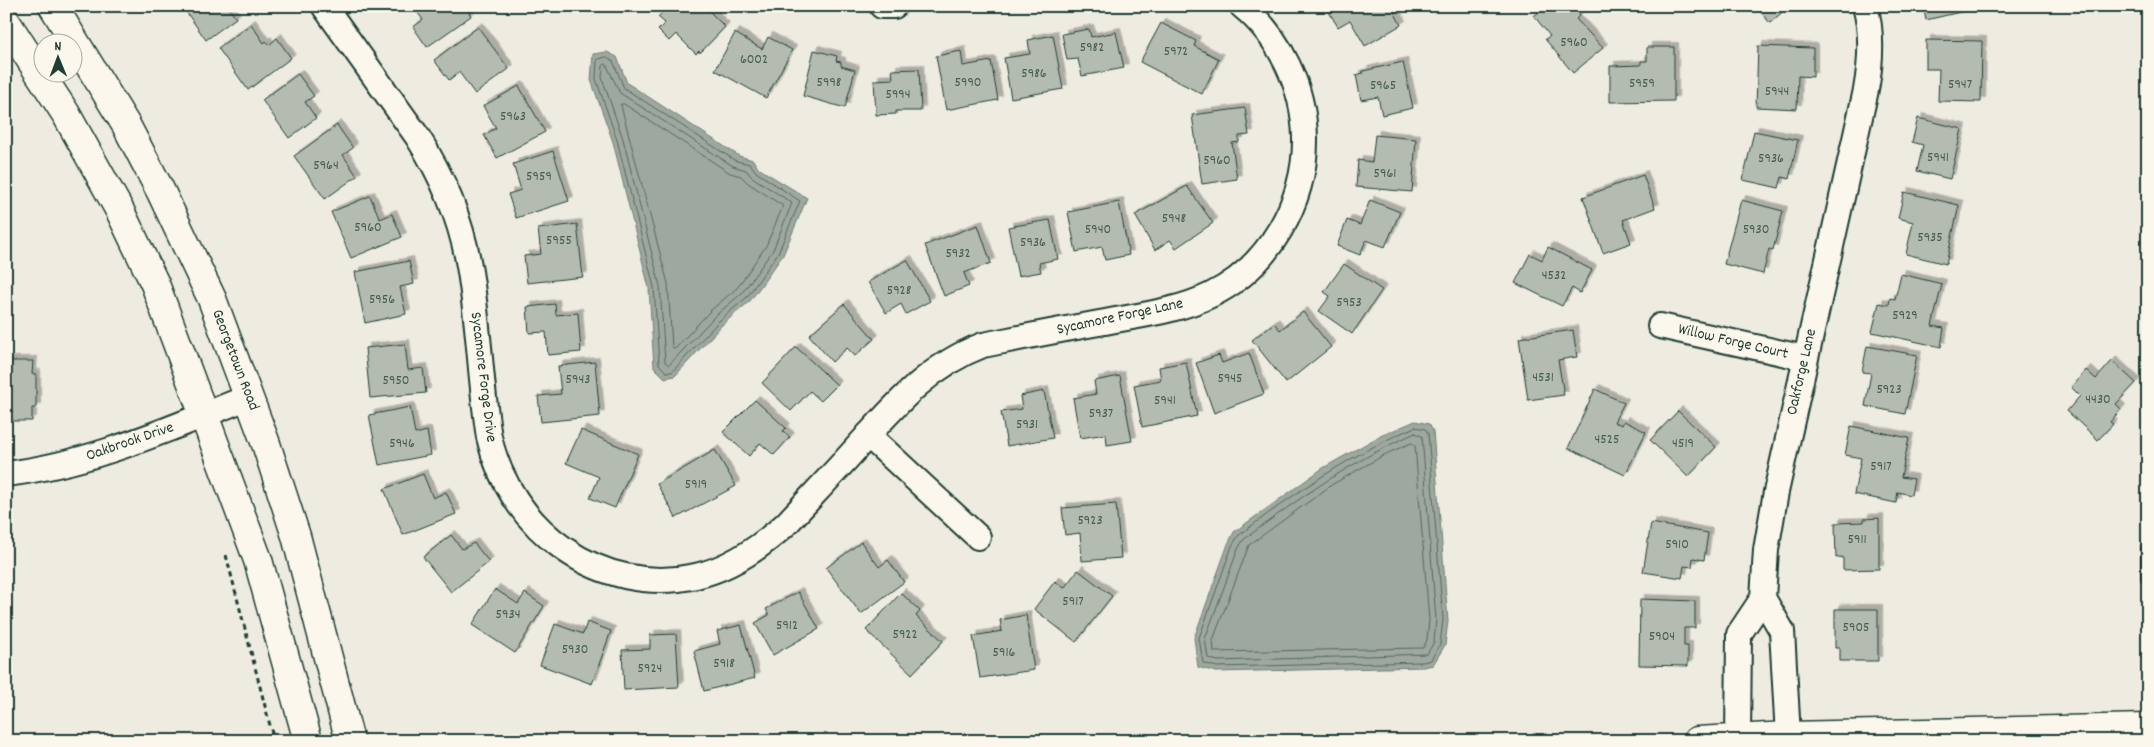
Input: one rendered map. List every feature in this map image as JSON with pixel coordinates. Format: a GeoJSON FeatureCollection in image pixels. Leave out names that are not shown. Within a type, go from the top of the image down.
{"type":"FeatureCollection","features":[{"type":"Feature","properties":{"kind":"main road","name":"Georgetown Road"},"geometry":{"type":"LineString","coordinates":[[53,6],[126,125],[161,192],[212,299],[249,397],[296,536],[350,741]]}},
{"type":"Feature","properties":{"kind":"main road"},"geometry":{"type":"LineString","coordinates":[[6,22],[66,114],[120,211],[155,284],[258,560],[308,741]]}},
{"type":"Feature","properties":{"kind":"main road"},"geometry":{"type":"LineString","coordinates":[[1697,741],[1788,736],[2148,728]]}},
{"type":"Feature","properties":{"kind":"street","name":"Sycamore Forge Drive"},"geometry":{"type":"LineString","coordinates":[[324,6],[417,136],[429,155],[444,187],[457,219],[469,264],[487,425],[495,459],[522,510],[537,527],[559,546],[595,566],[617,574],[663,579],[698,575],[731,563],[770,539],[868,435]]}},
{"type":"Feature","properties":{"kind":"street"},"geometry":{"type":"LineString","coordinates":[[882,6],[894,6]]}},
{"type":"Feature","properties":{"kind":"street","name":"Sycamore Forge Lane"},"geometry":{"type":"LineString","coordinates":[[868,435],[925,378],[962,353],[983,345],[1165,311],[1188,304],[1220,290],[1249,269],[1265,251],[1279,232],[1294,200],[1303,166],[1305,130],[1299,96],[1286,61],[1268,31],[1242,6]]}},
{"type":"Feature","properties":{"kind":"street","name":"Oakforge Lane"},"geometry":{"type":"LineString","coordinates":[[1763,598],[1771,514],[1869,75],[1870,34],[1865,6]]}},
{"type":"Feature","properties":{"kind":"street","name":"Willow Forge Court"},"geometry":{"type":"LineString","coordinates":[[1660,326],[1805,358]]}},
{"type":"Feature","properties":{"kind":"street","name":"Oakbrook Drive"},"geometry":{"type":"LineString","coordinates":[[6,474],[66,463],[116,449],[249,397]]}},
{"type":"Feature","properties":{"kind":"street"},"geometry":{"type":"LineString","coordinates":[[868,435],[978,537]]}},
{"type":"Feature","properties":{"kind":"street"},"geometry":{"type":"LineString","coordinates":[[1738,739],[1739,634],[1763,598],[1782,631],[1788,736]]}},
{"type":"Feature","properties":{"kind":"lane"},"geometry":{"type":"LineString","coordinates":[[2148,548],[2148,578]]}},
{"type":"Feature","properties":{"kind":"path"},"geometry":{"type":"LineString","coordinates":[[224,551],[274,741]]}},
{"type":"Feature","properties":{"kind":"water"},"geometry":{"type":"Polygon","coordinates":[[[607,52],[617,57],[627,83],[739,156],[753,160],[758,168],[807,198],[783,255],[750,301],[723,324],[675,376],[665,378],[654,367],[649,288],[613,142],[591,80],[593,54],[607,52]]]}},
{"type":"Feature","properties":{"kind":"water"},"geometry":{"type":"Polygon","coordinates":[[[1415,421],[1429,424],[1433,431],[1448,621],[1445,645],[1433,665],[1424,667],[1216,672],[1198,667],[1194,638],[1234,532],[1323,468],[1378,437],[1415,421]]]}},
{"type":"Feature","properties":{"kind":"building"},"geometry":{"type":"Polygon","coordinates":[[[182,6],[227,6],[236,18],[206,40],[182,6]]]}},
{"type":"Feature","properties":{"kind":"building"},"geometry":{"type":"Polygon","coordinates":[[[413,6],[465,6],[471,16],[427,47],[413,27],[423,20],[413,6]]]}},
{"type":"Feature","properties":{"kind":"building"},"geometry":{"type":"Polygon","coordinates":[[[668,6],[713,6],[709,11],[725,27],[700,53],[699,51],[696,54],[676,34],[669,41],[658,30],[665,23],[658,17],[668,6]]]}},
{"type":"Feature","properties":{"kind":"building"},"geometry":{"type":"Polygon","coordinates":[[[1391,6],[1401,25],[1365,46],[1350,20],[1338,27],[1326,7],[1391,6]]]}},
{"type":"Feature","properties":{"kind":"building"},"geometry":{"type":"Polygon","coordinates":[[[1546,6],[1573,6],[1580,15],[1576,19],[1603,48],[1573,73],[1545,39],[1550,36],[1534,16],[1546,6]]]}},
{"type":"Feature","properties":{"kind":"building"},"geometry":{"type":"Polygon","coordinates":[[[1755,6],[1789,6],[1770,23],[1755,6]]]}},
{"type":"Feature","properties":{"kind":"building"},"geometry":{"type":"Polygon","coordinates":[[[1923,6],[1982,6],[1982,7],[1926,20],[1923,6]]]}},
{"type":"Feature","properties":{"kind":"building"},"geometry":{"type":"Polygon","coordinates":[[[1161,23],[1196,41],[1194,46],[1219,59],[1202,94],[1140,62],[1161,23]]]}},
{"type":"Feature","properties":{"kind":"building"},"geometry":{"type":"Polygon","coordinates":[[[251,24],[264,43],[266,41],[269,45],[277,38],[291,58],[248,90],[218,48],[251,24]]]}},
{"type":"Feature","properties":{"kind":"building"},"geometry":{"type":"Polygon","coordinates":[[[478,27],[509,69],[475,94],[459,72],[449,80],[434,60],[478,27]]]}},
{"type":"Feature","properties":{"kind":"building"},"geometry":{"type":"Polygon","coordinates":[[[1089,29],[1091,37],[1116,32],[1124,68],[1082,76],[1078,59],[1067,60],[1062,34],[1089,29]]]}},
{"type":"Feature","properties":{"kind":"building"},"geometry":{"type":"Polygon","coordinates":[[[735,33],[762,49],[768,37],[792,50],[766,98],[715,70],[735,33]]]}},
{"type":"Feature","properties":{"kind":"building"},"geometry":{"type":"Polygon","coordinates":[[[1053,35],[1063,89],[1011,98],[1004,58],[1030,54],[1028,40],[1053,35]]]}},
{"type":"Feature","properties":{"kind":"building"},"geometry":{"type":"Polygon","coordinates":[[[1926,40],[1982,41],[1981,102],[1938,101],[1939,69],[1926,69],[1926,40]]]}},
{"type":"Feature","properties":{"kind":"building"},"geometry":{"type":"Polygon","coordinates":[[[1758,46],[1813,48],[1813,77],[1798,76],[1797,109],[1756,107],[1758,46]]]}},
{"type":"Feature","properties":{"kind":"building"},"geometry":{"type":"Polygon","coordinates":[[[1647,47],[1674,47],[1674,101],[1610,102],[1610,66],[1641,65],[1641,61],[1647,61],[1647,47]]]}},
{"type":"Feature","properties":{"kind":"building"},"geometry":{"type":"Polygon","coordinates":[[[814,50],[837,56],[836,61],[841,62],[841,66],[855,70],[845,108],[803,96],[814,50]]]}},
{"type":"Feature","properties":{"kind":"building"},"geometry":{"type":"Polygon","coordinates":[[[961,51],[963,66],[991,61],[998,100],[946,110],[936,56],[961,51]]]}},
{"type":"Feature","properties":{"kind":"building"},"geometry":{"type":"Polygon","coordinates":[[[1403,62],[1413,108],[1382,115],[1378,97],[1361,100],[1356,75],[1363,73],[1363,71],[1403,62]]]}},
{"type":"Feature","properties":{"kind":"building"},"geometry":{"type":"Polygon","coordinates":[[[919,69],[921,111],[896,111],[896,114],[876,115],[874,80],[893,79],[892,70],[919,69]]]}},
{"type":"Feature","properties":{"kind":"building"},"geometry":{"type":"Polygon","coordinates":[[[298,74],[314,96],[305,102],[316,118],[289,138],[262,100],[298,74]]]}},
{"type":"Feature","properties":{"kind":"building"},"geometry":{"type":"Polygon","coordinates":[[[519,86],[545,132],[497,158],[484,135],[496,128],[483,106],[519,86]]]}},
{"type":"Feature","properties":{"kind":"building"},"geometry":{"type":"Polygon","coordinates":[[[1245,108],[1249,135],[1239,136],[1239,142],[1232,143],[1237,179],[1202,184],[1192,115],[1245,108]]]}},
{"type":"Feature","properties":{"kind":"building"},"geometry":{"type":"Polygon","coordinates":[[[1918,118],[1962,129],[1950,179],[1917,171],[1923,145],[1912,142],[1918,118]]]}},
{"type":"Feature","properties":{"kind":"building"},"geometry":{"type":"Polygon","coordinates":[[[337,125],[353,148],[343,155],[357,176],[325,199],[294,156],[337,125]]]}},
{"type":"Feature","properties":{"kind":"building"},"geometry":{"type":"Polygon","coordinates":[[[1754,131],[1798,140],[1789,179],[1782,177],[1779,188],[1743,180],[1754,131]]]}},
{"type":"Feature","properties":{"kind":"building"},"geometry":{"type":"Polygon","coordinates":[[[1375,135],[1416,139],[1412,192],[1356,187],[1358,160],[1372,162],[1375,135]]]}},
{"type":"Feature","properties":{"kind":"building"},"geometry":{"type":"Polygon","coordinates":[[[553,151],[569,201],[516,218],[508,194],[521,190],[513,164],[553,151]]]}},
{"type":"Feature","properties":{"kind":"building"},"geometry":{"type":"Polygon","coordinates":[[[1643,175],[1655,208],[1623,220],[1631,243],[1603,253],[1583,197],[1643,175]]]}},
{"type":"Feature","properties":{"kind":"building"},"geometry":{"type":"Polygon","coordinates":[[[1187,186],[1213,223],[1176,248],[1170,240],[1155,250],[1135,215],[1187,186]]]}},
{"type":"Feature","properties":{"kind":"building"},"geometry":{"type":"Polygon","coordinates":[[[1904,192],[1959,205],[1946,264],[1906,254],[1913,222],[1898,218],[1904,192]]]}},
{"type":"Feature","properties":{"kind":"building"},"geometry":{"type":"Polygon","coordinates":[[[370,196],[380,219],[392,214],[402,237],[351,258],[331,212],[370,196]]]}},
{"type":"Feature","properties":{"kind":"building"},"geometry":{"type":"Polygon","coordinates":[[[1370,200],[1400,212],[1385,247],[1366,240],[1360,255],[1337,246],[1347,220],[1360,225],[1370,200]]]}},
{"type":"Feature","properties":{"kind":"building"},"geometry":{"type":"Polygon","coordinates":[[[1741,200],[1783,211],[1773,250],[1769,249],[1763,274],[1724,264],[1741,200]]]}},
{"type":"Feature","properties":{"kind":"building"},"geometry":{"type":"Polygon","coordinates":[[[1119,202],[1129,255],[1105,260],[1102,247],[1076,252],[1068,212],[1119,202]]]}},
{"type":"Feature","properties":{"kind":"building"},"geometry":{"type":"Polygon","coordinates":[[[1050,220],[1058,259],[1039,263],[1041,272],[1018,276],[1008,227],[1050,220]]]}},
{"type":"Feature","properties":{"kind":"building"},"geometry":{"type":"Polygon","coordinates":[[[577,224],[583,277],[527,283],[524,256],[541,254],[538,229],[577,224]]]}},
{"type":"Feature","properties":{"kind":"building"},"geometry":{"type":"Polygon","coordinates":[[[978,225],[991,263],[964,273],[969,286],[944,296],[925,245],[978,225]]]}},
{"type":"Feature","properties":{"kind":"building"},"geometry":{"type":"Polygon","coordinates":[[[1548,247],[1592,270],[1580,293],[1572,288],[1562,306],[1515,283],[1530,254],[1542,260],[1548,247]]]}},
{"type":"Feature","properties":{"kind":"building"},"geometry":{"type":"Polygon","coordinates":[[[907,260],[930,301],[906,314],[901,304],[886,313],[868,282],[907,260]]]}},
{"type":"Feature","properties":{"kind":"building"},"geometry":{"type":"Polygon","coordinates":[[[409,261],[414,284],[400,287],[406,314],[365,323],[355,272],[409,261]]]}},
{"type":"Feature","properties":{"kind":"building"},"geometry":{"type":"Polygon","coordinates":[[[1344,264],[1382,290],[1352,334],[1319,311],[1330,296],[1324,292],[1344,264]]]}},
{"type":"Feature","properties":{"kind":"building"},"geometry":{"type":"Polygon","coordinates":[[[1901,274],[1942,284],[1932,326],[1944,328],[1941,347],[1872,332],[1879,303],[1889,305],[1890,298],[1895,299],[1901,274]]]}},
{"type":"Feature","properties":{"kind":"building"},"geometry":{"type":"Polygon","coordinates":[[[555,304],[556,315],[578,313],[581,352],[548,355],[546,332],[529,333],[527,307],[555,304]]]}},
{"type":"Feature","properties":{"kind":"building"},"geometry":{"type":"Polygon","coordinates":[[[844,304],[874,339],[855,356],[847,348],[832,362],[809,335],[844,304]]]}},
{"type":"Feature","properties":{"kind":"building"},"geometry":{"type":"Polygon","coordinates":[[[1303,312],[1331,347],[1286,383],[1252,340],[1274,323],[1280,330],[1303,312]]]}},
{"type":"Feature","properties":{"kind":"building"},"geometry":{"type":"Polygon","coordinates":[[[1573,330],[1577,357],[1558,360],[1564,395],[1528,400],[1519,338],[1573,330]]]}},
{"type":"Feature","properties":{"kind":"building"},"geometry":{"type":"Polygon","coordinates":[[[405,344],[408,370],[423,368],[426,393],[370,398],[365,348],[405,344]]]}},
{"type":"Feature","properties":{"kind":"building"},"geometry":{"type":"Polygon","coordinates":[[[1867,346],[1917,355],[1905,414],[1865,406],[1871,373],[1862,372],[1867,346]]]}},
{"type":"Feature","properties":{"kind":"building"},"geometry":{"type":"Polygon","coordinates":[[[796,347],[837,385],[821,401],[810,391],[791,411],[762,383],[796,347]]]}},
{"type":"Feature","properties":{"kind":"building"},"geometry":{"type":"Polygon","coordinates":[[[1249,353],[1264,394],[1214,413],[1196,363],[1219,355],[1222,363],[1249,353]]]}},
{"type":"Feature","properties":{"kind":"building"},"geometry":{"type":"Polygon","coordinates":[[[6,361],[33,361],[32,374],[36,374],[36,408],[32,408],[32,421],[6,421],[6,361]]]}},
{"type":"Feature","properties":{"kind":"building"},"geometry":{"type":"Polygon","coordinates":[[[2112,361],[2136,383],[2116,404],[2121,409],[2110,422],[2113,424],[2098,440],[2067,411],[2080,396],[2071,387],[2086,370],[2096,379],[2112,361]]]}},
{"type":"Feature","properties":{"kind":"building"},"geometry":{"type":"Polygon","coordinates":[[[595,362],[600,416],[541,422],[538,396],[561,394],[558,366],[595,362]]]}},
{"type":"Feature","properties":{"kind":"building"},"geometry":{"type":"Polygon","coordinates":[[[1186,362],[1197,416],[1142,427],[1134,385],[1161,380],[1159,367],[1186,362]]]}},
{"type":"Feature","properties":{"kind":"building"},"geometry":{"type":"Polygon","coordinates":[[[1120,376],[1132,441],[1107,445],[1106,434],[1080,438],[1073,398],[1096,394],[1094,381],[1120,376]]]}},
{"type":"Feature","properties":{"kind":"building"},"geometry":{"type":"Polygon","coordinates":[[[1595,389],[1624,403],[1614,422],[1622,425],[1624,421],[1646,432],[1625,475],[1568,448],[1595,389]]]}},
{"type":"Feature","properties":{"kind":"building"},"geometry":{"type":"Polygon","coordinates":[[[1044,391],[1053,438],[1007,446],[1001,412],[1022,409],[1020,396],[1044,391]]]}},
{"type":"Feature","properties":{"kind":"building"},"geometry":{"type":"Polygon","coordinates":[[[755,400],[786,428],[783,431],[790,437],[774,455],[760,443],[749,456],[723,432],[755,400]]]}},
{"type":"Feature","properties":{"kind":"building"},"geometry":{"type":"Polygon","coordinates":[[[410,407],[415,434],[427,431],[431,455],[379,465],[369,415],[410,407]]]}},
{"type":"Feature","properties":{"kind":"building"},"geometry":{"type":"Polygon","coordinates":[[[1678,411],[1716,447],[1688,477],[1650,440],[1678,411]]]}},
{"type":"Feature","properties":{"kind":"building"},"geometry":{"type":"Polygon","coordinates":[[[1851,426],[1909,438],[1901,477],[1914,479],[1911,495],[1898,492],[1896,503],[1854,494],[1861,458],[1845,455],[1851,426]]]}},
{"type":"Feature","properties":{"kind":"building"},"geometry":{"type":"Polygon","coordinates":[[[581,430],[638,454],[615,508],[590,498],[599,477],[566,463],[581,430]]]}},
{"type":"Feature","properties":{"kind":"building"},"geometry":{"type":"Polygon","coordinates":[[[715,450],[736,486],[676,518],[657,484],[715,450]]]}},
{"type":"Feature","properties":{"kind":"building"},"geometry":{"type":"Polygon","coordinates":[[[423,474],[433,498],[446,492],[456,514],[403,535],[384,489],[423,474]]]}},
{"type":"Feature","properties":{"kind":"building"},"geometry":{"type":"Polygon","coordinates":[[[1116,504],[1121,558],[1082,561],[1080,533],[1065,535],[1062,508],[1116,504]]]}},
{"type":"Feature","properties":{"kind":"building"},"geometry":{"type":"Polygon","coordinates":[[[1879,518],[1879,569],[1843,570],[1843,557],[1836,558],[1835,523],[1864,522],[1864,519],[1879,518]]]}},
{"type":"Feature","properties":{"kind":"building"},"geometry":{"type":"Polygon","coordinates":[[[1651,523],[1708,533],[1704,560],[1693,558],[1692,567],[1684,566],[1682,578],[1643,572],[1651,523]]]}},
{"type":"Feature","properties":{"kind":"building"},"geometry":{"type":"Polygon","coordinates":[[[451,535],[462,549],[474,543],[489,562],[451,592],[423,557],[451,535]]]}},
{"type":"Feature","properties":{"kind":"building"},"geometry":{"type":"Polygon","coordinates":[[[861,542],[879,567],[888,560],[904,582],[861,614],[826,568],[861,542]]]}},
{"type":"Feature","properties":{"kind":"building"},"geometry":{"type":"Polygon","coordinates":[[[1078,570],[1112,596],[1076,642],[1034,609],[1055,581],[1064,588],[1078,570]]]}},
{"type":"Feature","properties":{"kind":"building"},"geometry":{"type":"Polygon","coordinates":[[[495,589],[518,604],[525,593],[544,606],[515,653],[472,625],[495,589]]]}},
{"type":"Feature","properties":{"kind":"building"},"geometry":{"type":"Polygon","coordinates":[[[798,592],[819,629],[773,655],[755,623],[769,615],[766,609],[798,592]]]}},
{"type":"Feature","properties":{"kind":"building"},"geometry":{"type":"Polygon","coordinates":[[[901,593],[920,611],[916,616],[943,641],[912,674],[866,630],[901,593]]]}},
{"type":"Feature","properties":{"kind":"building"},"geometry":{"type":"Polygon","coordinates":[[[1640,599],[1695,601],[1695,628],[1684,628],[1684,646],[1688,646],[1688,666],[1639,665],[1640,599]]]}},
{"type":"Feature","properties":{"kind":"building"},"geometry":{"type":"Polygon","coordinates":[[[1835,609],[1878,609],[1878,661],[1840,661],[1840,648],[1835,648],[1835,609]]]}},
{"type":"Feature","properties":{"kind":"building"},"geometry":{"type":"Polygon","coordinates":[[[1026,615],[1034,670],[980,678],[973,636],[1002,631],[1000,620],[1026,615]]]}},
{"type":"Feature","properties":{"kind":"building"},"geometry":{"type":"Polygon","coordinates":[[[587,622],[611,631],[592,684],[540,665],[555,624],[583,634],[587,622]]]}},
{"type":"Feature","properties":{"kind":"building"},"geometry":{"type":"Polygon","coordinates":[[[741,625],[755,678],[704,691],[694,651],[720,644],[717,631],[741,625]]]}},
{"type":"Feature","properties":{"kind":"building"},"geometry":{"type":"Polygon","coordinates":[[[676,634],[679,687],[624,690],[622,650],[650,649],[650,635],[676,634]]]}}]}
